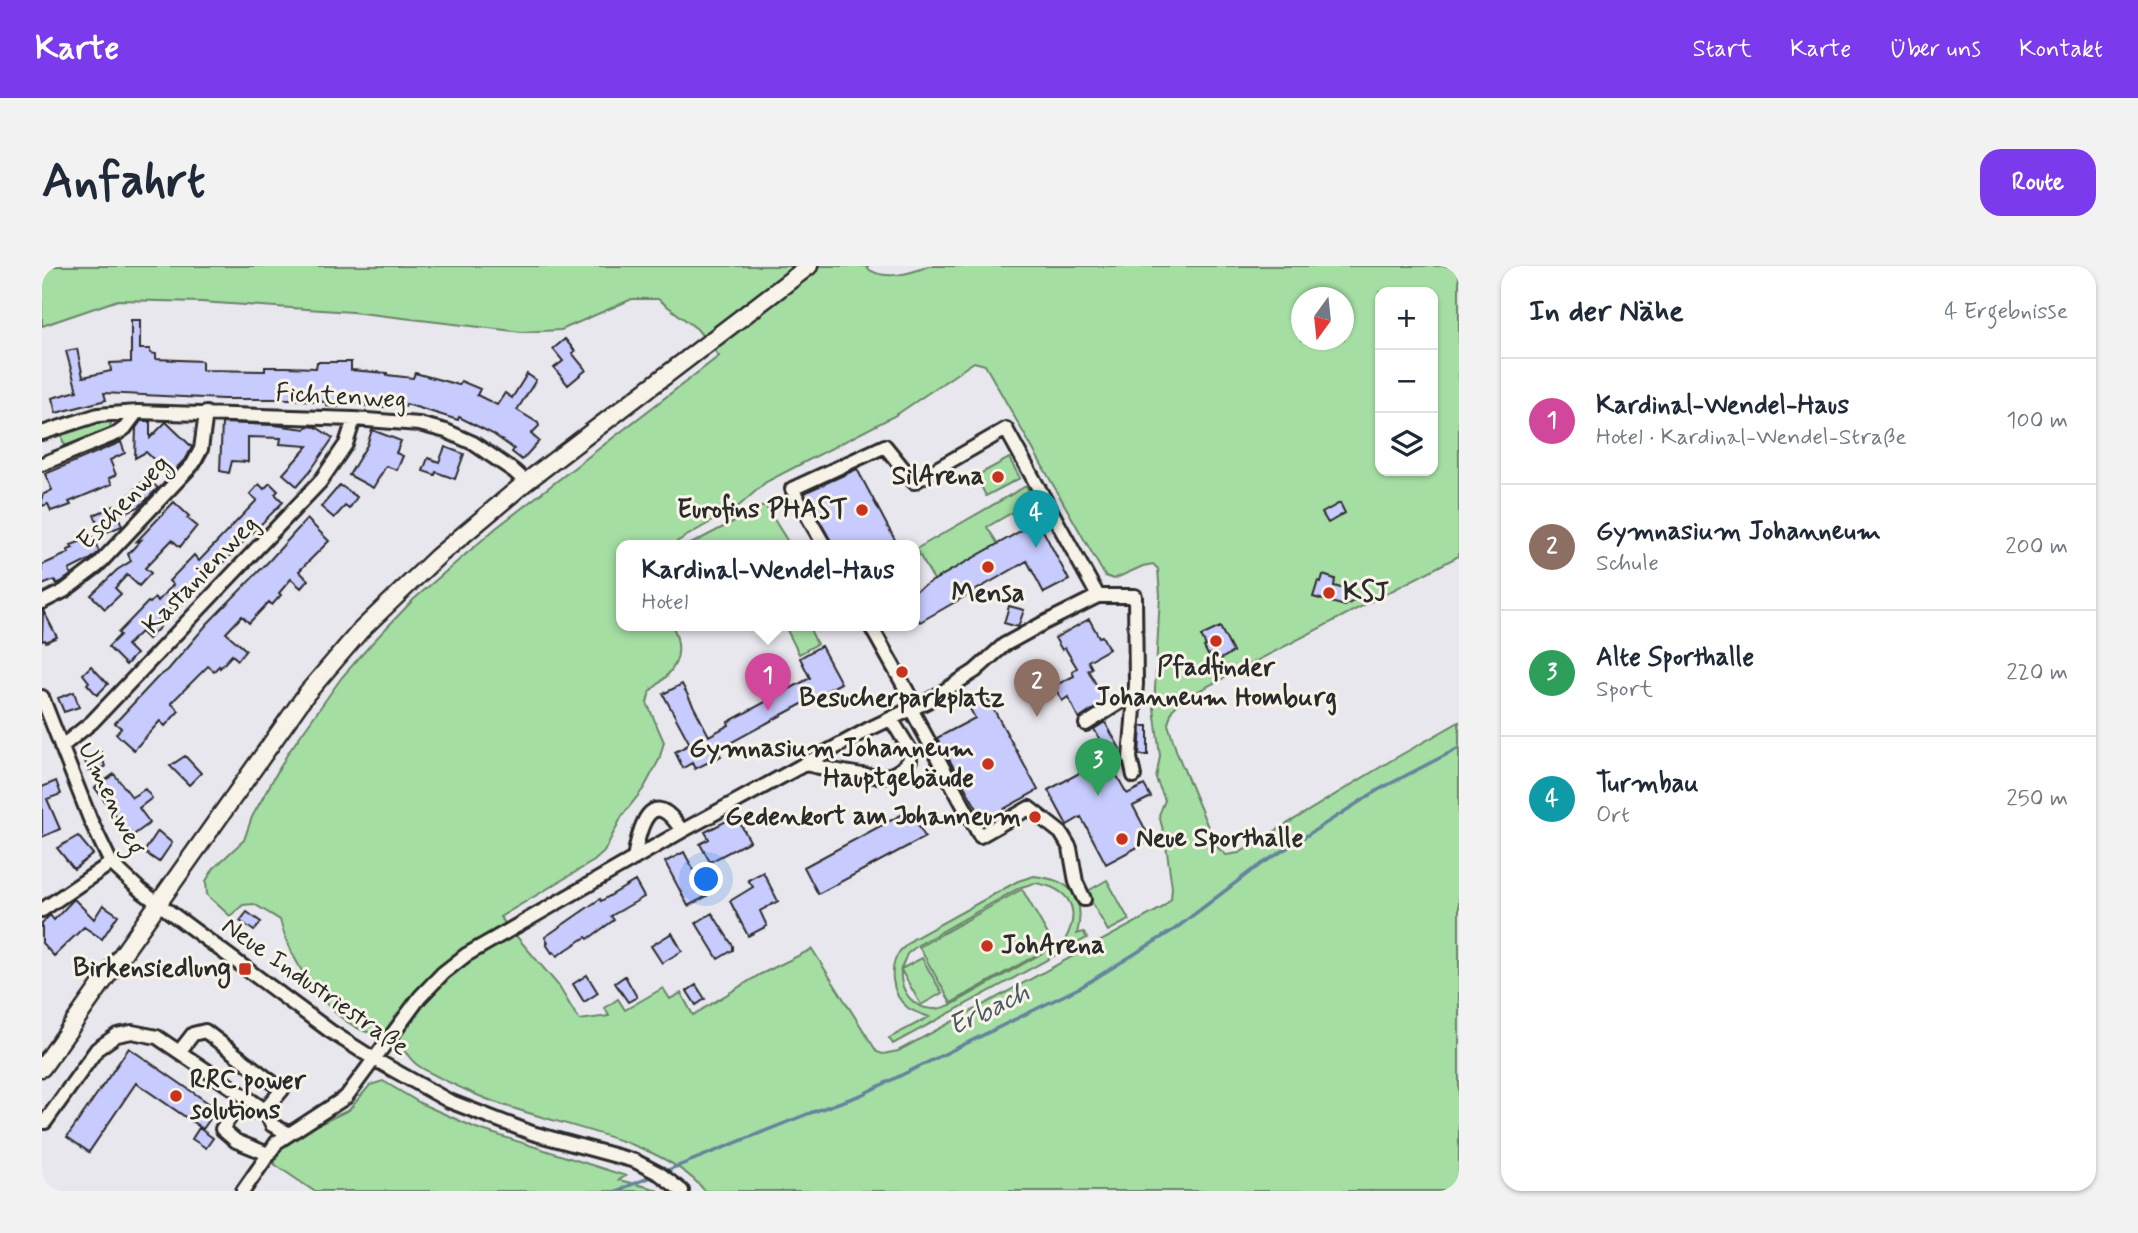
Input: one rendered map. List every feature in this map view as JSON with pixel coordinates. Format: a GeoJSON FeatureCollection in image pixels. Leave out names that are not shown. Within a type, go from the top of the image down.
{"type":"FeatureCollection","features":[{"type":"Feature","properties":{"kind":"main road"},"geometry":{"type":"LineString","coordinates":[[42,1069],[276,735],[336,657],[403,588],[526,482],[809,266]]}},
{"type":"Feature","properties":{"kind":"street","name":"Fichtenweg"},"geometry":{"type":"LineString","coordinates":[[42,433],[98,415],[137,412],[354,419],[419,424],[446,430],[473,443],[526,482]]}},
{"type":"Feature","properties":{"kind":"street"},"geometry":{"type":"LineString","coordinates":[[42,464],[118,433],[137,412]]}},
{"type":"Feature","properties":{"kind":"street","name":"Eschenweg"},"geometry":{"type":"LineString","coordinates":[[42,602],[64,592],[97,566],[187,472],[201,449],[206,413]]}},
{"type":"Feature","properties":{"kind":"street","name":"Kastanienweg"},"geometry":{"type":"LineString","coordinates":[[61,747],[92,722],[320,482],[346,444],[354,419]]}},
{"type":"Feature","properties":{"kind":"street"},"geometry":{"type":"LineString","coordinates":[[821,540],[792,489],[886,446],[914,482],[1006,429],[1098,596]]}},
{"type":"Feature","properties":{"kind":"street"},"geometry":{"type":"LineString","coordinates":[[243,1191],[277,1142],[346,1097],[420,998],[466,955],[682,831],[914,708],[975,671],[1004,645],[1098,596],[1135,596],[1135,693],[1130,758],[1134,776]]}},
{"type":"Feature","properties":{"kind":"street"},"geometry":{"type":"LineString","coordinates":[[873,631],[980,836],[1029,808],[1061,833],[1070,848],[1076,882],[1084,899]]}},
{"type":"Feature","properties":{"kind":"street"},"geometry":{"type":"LineString","coordinates":[[1086,724],[1135,693]]}},
{"type":"Feature","properties":{"kind":"street","name":"Ulmenweg"},"geometry":{"type":"LineString","coordinates":[[42,697],[90,819],[111,863],[159,905]]}},
{"type":"Feature","properties":{"kind":"street"},"geometry":{"type":"LineString","coordinates":[[805,764],[871,776],[894,774],[910,760],[909,748],[891,719]]}},
{"type":"Feature","properties":{"kind":"street"},"geometry":{"type":"LineString","coordinates":[[634,859],[638,835],[646,816],[655,811],[664,811],[673,816],[682,831]]}},
{"type":"Feature","properties":{"kind":"street"},"geometry":{"type":"LineString","coordinates":[[42,910],[111,863]]}},
{"type":"Feature","properties":{"kind":"street","name":"Neue Industriestraße"},"geometry":{"type":"LineString","coordinates":[[159,905],[330,1031],[374,1059],[461,1105],[532,1133],[605,1152],[645,1166],[682,1191]]}},
{"type":"Feature","properties":{"kind":"street"},"geometry":{"type":"LineString","coordinates":[[179,1052],[193,1034],[205,1031],[282,1090],[265,1110],[232,1114],[222,1129],[236,1141],[268,1154]]}},
{"type":"Feature","properties":{"kind":"street"},"geometry":{"type":"LineString","coordinates":[[45,1122],[97,1049],[117,1035],[132,1032],[157,1037],[265,1110],[272,1125],[288,1133]]}},
{"type":"Feature","properties":{"kind":"green space"},"geometry":{"type":"Polygon","coordinates":[[[42,266],[868,266],[873,272],[889,275],[905,274],[928,266],[1459,266],[1459,556],[1183,699],[1172,710],[1168,724],[1177,753],[1216,846],[1226,855],[1239,853],[1459,722],[1459,1191],[705,1191],[685,1172],[630,1144],[504,1105],[454,1085],[422,1068],[393,1042],[349,1023],[335,1013],[311,985],[292,952],[280,920],[254,904],[243,905],[230,916],[207,895],[206,881],[214,868],[244,840],[252,817],[288,753],[342,677],[413,600],[496,528],[719,356],[697,329],[658,299],[632,299],[561,330],[522,332],[352,312],[201,302],[118,300],[42,326],[42,266]],[[974,362],[896,415],[766,482],[740,505],[680,540],[616,540],[616,631],[674,631],[678,645],[676,662],[666,677],[650,691],[647,703],[664,742],[659,760],[644,788],[622,816],[604,852],[594,861],[500,917],[558,985],[579,1020],[609,1016],[605,1008],[618,999],[625,1010],[663,988],[670,999],[681,993],[693,1015],[759,975],[812,949],[877,1052],[883,1054],[898,1051],[1162,908],[1171,899],[1172,887],[1165,838],[1159,815],[1165,800],[1156,779],[1160,756],[1154,708],[1160,595],[1158,569],[1153,564],[1114,579],[1105,576],[985,365],[974,362]]]}},
{"type":"Feature","properties":{"kind":"green space"},"geometry":{"type":"Polygon","coordinates":[[[108,418],[111,421],[110,430],[67,447],[63,442],[61,432],[108,418]]]}},
{"type":"Feature","properties":{"kind":"green space","name":"SilArena"},"geometry":{"type":"Polygon","coordinates":[[[1009,458],[1020,478],[986,496],[976,476],[1009,458]]]}},
{"type":"Feature","properties":{"kind":"green space"},"geometry":{"type":"Polygon","coordinates":[[[1026,486],[1034,500],[987,527],[998,544],[934,580],[920,556],[920,547],[1026,486]]]}},
{"type":"Feature","properties":{"kind":"green space"},"geometry":{"type":"Polygon","coordinates":[[[765,505],[787,540],[698,540],[765,505]]]}},
{"type":"Feature","properties":{"kind":"green space"},"geometry":{"type":"Polygon","coordinates":[[[788,631],[811,631],[817,644],[799,654],[788,631]]]}},
{"type":"Feature","properties":{"kind":"green space"},"geometry":{"type":"Polygon","coordinates":[[[1034,876],[1067,886],[1077,900],[1077,934],[1083,932],[1087,938],[893,1044],[889,1038],[929,1017],[908,1008],[898,996],[893,973],[900,951],[913,939],[1018,881],[1034,876]],[[1035,883],[1021,887],[918,945],[907,954],[901,969],[922,958],[942,993],[921,1005],[901,970],[902,985],[909,997],[920,1006],[927,1008],[953,1004],[1065,940],[1070,929],[1072,910],[1064,895],[1035,883]]]}},
{"type":"Feature","properties":{"kind":"green space"},"geometry":{"type":"Polygon","coordinates":[[[1107,880],[1129,920],[1108,931],[1086,892],[1107,880]]]}},
{"type":"Feature","properties":{"kind":"green space","name":"JohArena"},"geometry":{"type":"Polygon","coordinates":[[[1022,889],[1054,945],[951,1003],[919,947],[1022,889]]]}},
{"type":"Feature","properties":{"kind":"green space"},"geometry":{"type":"Polygon","coordinates":[[[383,1081],[422,1104],[476,1128],[626,1176],[619,1180],[658,1191],[314,1191],[274,1164],[284,1141],[349,1110],[370,1085],[383,1081]]]}},
{"type":"Feature","properties":{"kind":"building"},"geometry":{"type":"Polygon","coordinates":[[[131,320],[140,320],[140,349],[150,349],[150,353],[156,354],[156,359],[202,361],[202,370],[265,371],[265,367],[316,368],[317,362],[351,362],[351,370],[413,378],[415,373],[459,385],[461,381],[480,389],[477,395],[497,405],[505,393],[512,398],[527,374],[536,380],[517,410],[538,423],[539,426],[531,434],[539,441],[522,460],[512,452],[514,449],[493,434],[459,417],[458,420],[406,404],[405,407],[385,404],[384,407],[338,401],[338,407],[326,406],[326,402],[292,399],[223,399],[104,393],[106,400],[56,413],[52,398],[77,391],[66,351],[77,349],[83,377],[111,371],[110,363],[131,362],[131,320]]]}},
{"type":"Feature","properties":{"kind":"building"},"geometry":{"type":"Polygon","coordinates":[[[565,339],[586,370],[568,385],[554,368],[563,361],[553,349],[565,339]]]}},
{"type":"Feature","properties":{"kind":"building"},"geometry":{"type":"Polygon","coordinates":[[[141,421],[150,421],[150,438],[166,422],[192,447],[187,457],[170,475],[146,452],[135,458],[136,428],[141,421]]]}},
{"type":"Feature","properties":{"kind":"building"},"geometry":{"type":"Polygon","coordinates":[[[222,423],[305,429],[307,426],[316,427],[333,438],[297,486],[283,474],[308,446],[280,444],[281,438],[248,437],[248,462],[232,461],[229,473],[220,471],[222,423]]]}},
{"type":"Feature","properties":{"kind":"building"},"geometry":{"type":"Polygon","coordinates":[[[372,430],[401,441],[396,453],[403,456],[397,470],[386,466],[373,488],[349,475],[367,445],[372,430]]]}},
{"type":"Feature","properties":{"kind":"building"},"geometry":{"type":"Polygon","coordinates":[[[121,442],[125,453],[110,460],[116,475],[109,478],[112,484],[69,502],[71,505],[60,509],[51,511],[48,504],[42,506],[42,495],[52,490],[45,474],[121,442]]]}},
{"type":"Feature","properties":{"kind":"building"},"geometry":{"type":"Polygon","coordinates":[[[445,447],[464,454],[455,479],[436,472],[435,475],[423,471],[428,458],[439,462],[445,447]]]}},
{"type":"Feature","properties":{"kind":"building"},"geometry":{"type":"Polygon","coordinates":[[[857,469],[895,540],[830,540],[804,493],[857,469]]]}},
{"type":"Feature","properties":{"kind":"building"},"geometry":{"type":"Polygon","coordinates":[[[146,478],[158,488],[139,507],[118,515],[122,526],[102,534],[94,515],[114,506],[115,510],[146,478]]]}},
{"type":"Feature","properties":{"kind":"building"},"geometry":{"type":"Polygon","coordinates":[[[270,483],[283,502],[173,613],[169,609],[155,623],[160,627],[148,639],[141,632],[127,645],[136,654],[126,665],[108,647],[120,635],[118,633],[148,602],[155,598],[158,601],[173,585],[169,581],[194,555],[199,561],[257,500],[250,494],[259,484],[264,489],[270,483]]]}},
{"type":"Feature","properties":{"kind":"building"},"geometry":{"type":"Polygon","coordinates":[[[340,485],[357,497],[349,509],[345,506],[334,518],[321,507],[340,485]]]}},
{"type":"Feature","properties":{"kind":"building"},"geometry":{"type":"Polygon","coordinates":[[[174,502],[197,526],[180,547],[172,540],[145,568],[151,573],[139,586],[127,575],[115,588],[121,594],[105,609],[91,595],[117,570],[131,561],[128,554],[141,540],[137,541],[174,502]]]}},
{"type":"Feature","properties":{"kind":"building"},"geometry":{"type":"Polygon","coordinates":[[[1340,503],[1345,513],[1328,523],[1322,513],[1340,503]]]}},
{"type":"Feature","properties":{"kind":"building"},"geometry":{"type":"Polygon","coordinates":[[[307,519],[329,541],[299,571],[308,580],[301,588],[291,579],[272,605],[269,602],[249,623],[242,616],[226,633],[246,650],[238,660],[232,655],[214,671],[208,666],[171,703],[179,711],[165,726],[160,721],[134,750],[116,734],[121,728],[115,723],[157,678],[168,670],[208,623],[307,519]]]}},
{"type":"Feature","properties":{"kind":"building"},"geometry":{"type":"Polygon","coordinates":[[[1038,521],[1069,580],[1044,593],[1027,561],[920,622],[920,588],[1038,521]]]}},
{"type":"Feature","properties":{"kind":"building"},"geometry":{"type":"Polygon","coordinates":[[[93,537],[99,552],[69,570],[71,575],[61,582],[56,584],[55,580],[42,585],[42,565],[69,553],[68,550],[73,548],[71,545],[93,537]]]}},
{"type":"Feature","properties":{"kind":"building","name":"KSJ"},"geometry":{"type":"Polygon","coordinates":[[[1323,575],[1335,579],[1334,586],[1348,590],[1355,600],[1345,606],[1313,597],[1323,575]]]}},
{"type":"Feature","properties":{"kind":"building"},"geometry":{"type":"Polygon","coordinates":[[[1009,606],[1024,610],[1018,627],[1004,623],[1009,606]]]}},
{"type":"Feature","properties":{"kind":"building"},"geometry":{"type":"Polygon","coordinates":[[[43,610],[57,637],[46,642],[42,641],[43,610]]]}},
{"type":"Feature","properties":{"kind":"building"},"geometry":{"type":"Polygon","coordinates":[[[1089,619],[1109,649],[1088,661],[1092,668],[1088,670],[1108,699],[1079,719],[1068,697],[1062,701],[1054,686],[1074,676],[1072,671],[1077,668],[1065,648],[1062,650],[1055,638],[1089,619]]]}},
{"type":"Feature","properties":{"kind":"building","name":"Pfadfinder Johanneum Homburg"},"geometry":{"type":"Polygon","coordinates":[[[1220,627],[1233,652],[1215,662],[1211,654],[1208,655],[1201,636],[1220,627]]]}},
{"type":"Feature","properties":{"kind":"building"},"geometry":{"type":"Polygon","coordinates":[[[821,646],[841,683],[717,750],[721,756],[695,769],[692,763],[683,768],[675,752],[690,744],[663,694],[682,684],[709,736],[729,725],[728,722],[810,678],[800,658],[821,646]]]}},
{"type":"Feature","properties":{"kind":"building"},"geometry":{"type":"Polygon","coordinates":[[[91,666],[108,684],[97,695],[87,684],[89,682],[83,674],[91,666]]]}},
{"type":"Feature","properties":{"kind":"building"},"geometry":{"type":"Polygon","coordinates":[[[74,692],[79,707],[64,712],[58,698],[74,692]]]}},
{"type":"Feature","properties":{"kind":"building","name":"Gymnasium Johanneum Hauptgebäude"},"geometry":{"type":"Polygon","coordinates":[[[988,699],[1038,790],[985,823],[937,738],[975,718],[970,709],[988,699]]]}},
{"type":"Feature","properties":{"kind":"building"},"geometry":{"type":"Polygon","coordinates":[[[1105,722],[1120,749],[1109,756],[1094,729],[1105,722]]]}},
{"type":"Feature","properties":{"kind":"building"},"geometry":{"type":"Polygon","coordinates":[[[1141,726],[1148,726],[1148,755],[1139,755],[1141,726]]]}},
{"type":"Feature","properties":{"kind":"building"},"geometry":{"type":"Polygon","coordinates":[[[101,752],[105,767],[88,771],[84,757],[101,752]]]}},
{"type":"Feature","properties":{"kind":"building"},"geometry":{"type":"Polygon","coordinates":[[[185,756],[201,773],[189,785],[170,766],[185,756]]]}},
{"type":"Feature","properties":{"kind":"building"},"geometry":{"type":"Polygon","coordinates":[[[1107,758],[1127,794],[1144,785],[1151,797],[1133,806],[1151,840],[1106,864],[1081,817],[1067,825],[1048,790],[1107,758]]]}},
{"type":"Feature","properties":{"kind":"building"},"geometry":{"type":"Polygon","coordinates":[[[114,774],[132,797],[145,789],[152,798],[139,808],[150,823],[132,836],[129,830],[124,834],[118,825],[121,823],[95,788],[114,774]]]}},
{"type":"Feature","properties":{"kind":"building"},"geometry":{"type":"Polygon","coordinates":[[[56,781],[61,794],[47,799],[60,829],[42,837],[42,787],[56,781]]]}},
{"type":"Feature","properties":{"kind":"building"},"geometry":{"type":"Polygon","coordinates":[[[910,810],[925,837],[818,894],[804,867],[910,810]]]}},
{"type":"Feature","properties":{"kind":"building"},"geometry":{"type":"Polygon","coordinates":[[[736,816],[750,841],[710,862],[700,844],[709,839],[705,832],[736,816]]]}},
{"type":"Feature","properties":{"kind":"building"},"geometry":{"type":"Polygon","coordinates":[[[158,831],[172,843],[159,862],[144,852],[158,831]]]}},
{"type":"Feature","properties":{"kind":"building"},"geometry":{"type":"Polygon","coordinates":[[[78,836],[93,854],[74,869],[57,848],[78,836]]]}},
{"type":"Feature","properties":{"kind":"building"},"geometry":{"type":"Polygon","coordinates":[[[684,852],[707,896],[688,906],[665,862],[684,852]]]}},
{"type":"Feature","properties":{"kind":"building"},"geometry":{"type":"Polygon","coordinates":[[[763,872],[778,901],[760,911],[767,926],[748,936],[730,901],[753,887],[748,880],[763,872]]]}},
{"type":"Feature","properties":{"kind":"building"},"geometry":{"type":"Polygon","coordinates":[[[635,881],[644,897],[611,916],[614,920],[588,939],[586,937],[557,956],[552,953],[545,937],[600,899],[601,901],[635,881]]]}},
{"type":"Feature","properties":{"kind":"building"},"geometry":{"type":"Polygon","coordinates":[[[74,899],[94,919],[103,905],[118,915],[102,939],[84,927],[54,956],[42,943],[42,923],[50,915],[54,920],[74,899]]]}},
{"type":"Feature","properties":{"kind":"building"},"geometry":{"type":"Polygon","coordinates":[[[247,912],[261,922],[254,931],[240,921],[247,912]]]}},
{"type":"Feature","properties":{"kind":"building"},"geometry":{"type":"Polygon","coordinates":[[[712,913],[733,946],[733,950],[718,959],[696,923],[712,913]]]}},
{"type":"Feature","properties":{"kind":"building"},"geometry":{"type":"Polygon","coordinates":[[[672,933],[682,951],[662,963],[651,946],[672,933]]]}},
{"type":"Feature","properties":{"kind":"building"},"geometry":{"type":"Polygon","coordinates":[[[587,975],[598,993],[584,1002],[573,984],[587,975]]]}},
{"type":"Feature","properties":{"kind":"building"},"geometry":{"type":"Polygon","coordinates":[[[625,976],[637,997],[628,1002],[615,983],[625,976]]]}},
{"type":"Feature","properties":{"kind":"building"},"geometry":{"type":"Polygon","coordinates":[[[696,985],[705,999],[696,1005],[687,991],[696,985]]]}},
{"type":"Feature","properties":{"kind":"building","name":"RRC power solutions"},"geometry":{"type":"Polygon","coordinates":[[[129,1048],[217,1109],[203,1129],[136,1083],[89,1152],[67,1137],[129,1048]]]}},
{"type":"Feature","properties":{"kind":"building"},"geometry":{"type":"Polygon","coordinates":[[[199,1128],[213,1138],[206,1148],[192,1139],[199,1128]]]}},
{"type":"Feature","properties":{"kind":"waterway","name":"Erbach"},"geometry":{"type":"LineString","coordinates":[[663,1172],[861,1095],[1081,987],[1175,929],[1251,871],[1378,790],[1459,748]]}},
{"type":"Feature","properties":{"kind":"waterway","name":"Erbach"},"geometry":{"type":"LineString","coordinates":[[616,1191],[653,1176]]}},
{"type":"Feature","properties":{"kind":"place","name":"SilArena"},"geometry":{"type":"Point","coordinates":[998,477]}},
{"type":"Feature","properties":{"kind":"place","name":"Eurofins PHAST"},"geometry":{"type":"Point","coordinates":[862,510]}},
{"type":"Feature","properties":{"kind":"place","name":"Turmbau"},"geometry":{"type":"Point","coordinates":[1036,548]}},
{"type":"Feature","properties":{"kind":"place","name":"Mensa"},"geometry":{"type":"Point","coordinates":[988,567]}},
{"type":"Feature","properties":{"kind":"place","name":"KSJ"},"geometry":{"type":"Point","coordinates":[1329,593]}},
{"type":"Feature","properties":{"kind":"place","name":"Pfadfinder Johanneum Homburg"},"geometry":{"type":"Point","coordinates":[1216,641]}},
{"type":"Feature","properties":{"kind":"place","name":"Besucherparkplatz"},"geometry":{"type":"Point","coordinates":[902,672]}},
{"type":"Feature","properties":{"kind":"place","name":"Kardinal-Wendel-Haus"},"geometry":{"type":"Point","coordinates":[768,711]}},
{"type":"Feature","properties":{"kind":"place","name":"Gymnasium Johanneum"},"geometry":{"type":"Point","coordinates":[1037,717]}},
{"type":"Feature","properties":{"kind":"place","name":"Gymnasium Johanneum Hauptgebäude"},"geometry":{"type":"Point","coordinates":[988,764]}},
{"type":"Feature","properties":{"kind":"place","name":"Alte Sporthalle"},"geometry":{"type":"Point","coordinates":[1098,796]}},
{"type":"Feature","properties":{"kind":"place","name":"Gedenkort am Johanneum"},"geometry":{"type":"Point","coordinates":[1035,817]}},
{"type":"Feature","properties":{"kind":"place","name":"Neue Sporthalle"},"geometry":{"type":"Point","coordinates":[1122,839]}},
{"type":"Feature","properties":{"kind":"place","name":"JohArena"},"geometry":{"type":"Point","coordinates":[987,946]}},
{"type":"Feature","properties":{"kind":"place","name":"Birkensiedlung"},"geometry":{"type":"Point","coordinates":[245,969]}},
{"type":"Feature","properties":{"kind":"place","name":"RRC power solutions"},"geometry":{"type":"Point","coordinates":[176,1096]}}]}
